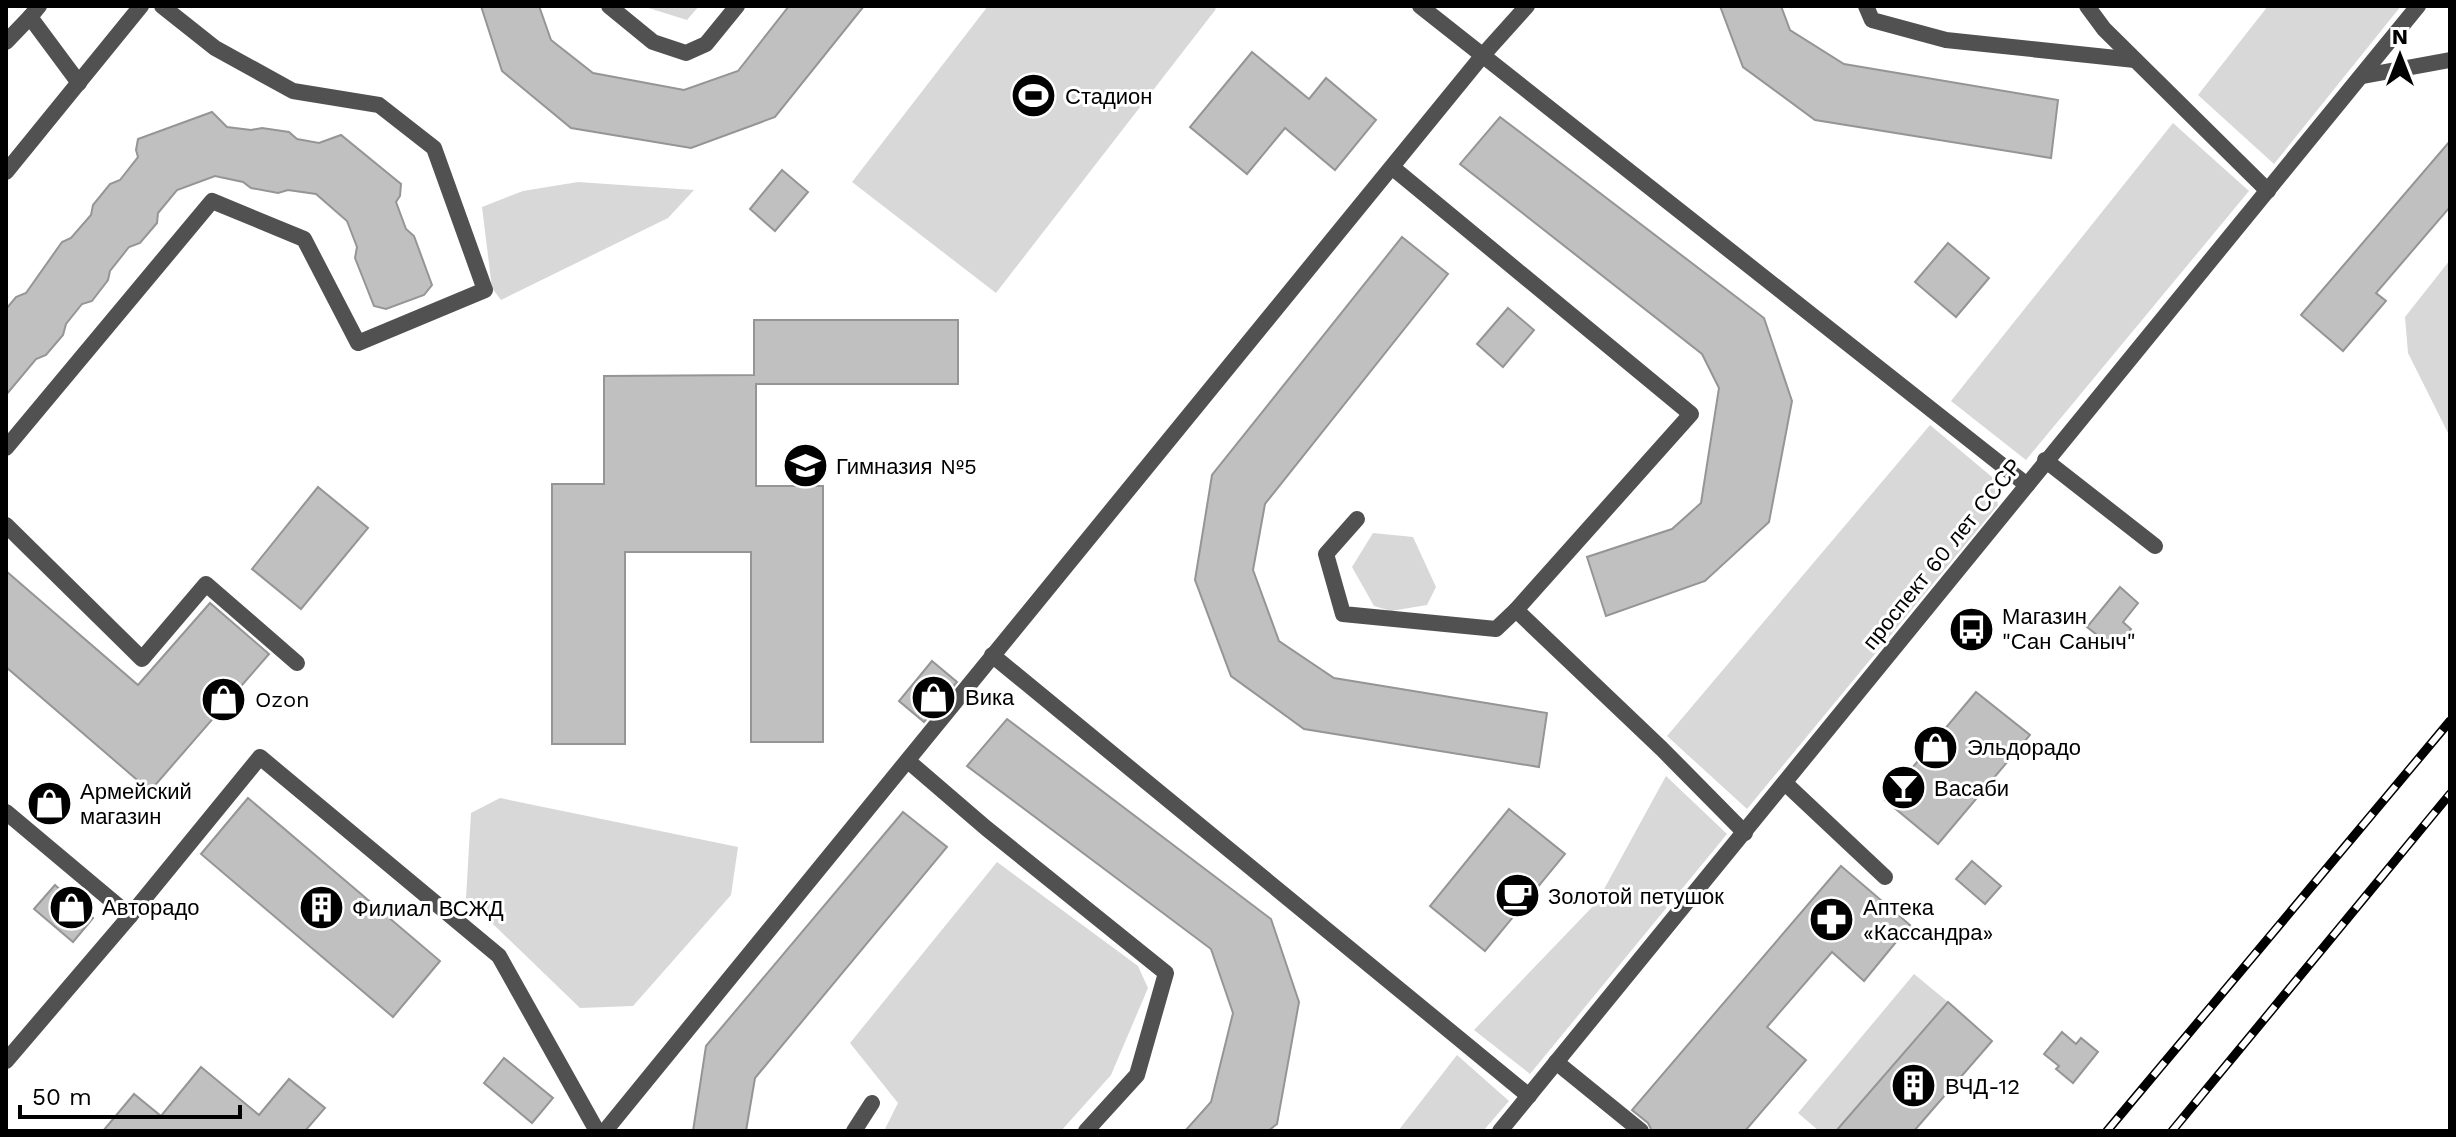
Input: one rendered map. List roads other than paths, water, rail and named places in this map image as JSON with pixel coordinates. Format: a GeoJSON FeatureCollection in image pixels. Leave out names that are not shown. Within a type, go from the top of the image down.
{"type":"FeatureCollection","features":[{"type":"Feature","properties":{"kind":"street"},"geometry":{"type":"LineString","coordinates":[[6,172],[141,6]]}},
{"type":"Feature","properties":{"kind":"street"},"geometry":{"type":"LineString","coordinates":[[6,448],[212,201],[304,239],[358,343],[485,290],[434,148],[379,105],[293,91],[215,48],[162,6]]}},
{"type":"Feature","properties":{"kind":"street"},"geometry":{"type":"LineString","coordinates":[[609,6],[653,42],[686,53],[706,44],[737,6]]}},
{"type":"Feature","properties":{"kind":"street"},"geometry":{"type":"LineString","coordinates":[[1420,6],[2027,485]]}},
{"type":"Feature","properties":{"kind":"street"},"geometry":{"type":"LineString","coordinates":[[605,1131],[1483,55],[1527,6]]}},
{"type":"Feature","properties":{"kind":"street"},"geometry":{"type":"LineString","coordinates":[[1866,6],[1872,20],[1946,40],[2135,60]]}},
{"type":"Feature","properties":{"kind":"street"},"geometry":{"type":"LineString","coordinates":[[2087,6],[2104,29],[2268,191]]}},
{"type":"Feature","properties":{"kind":"street","name":"проспект 60 лет СССР"},"geometry":{"type":"LineString","coordinates":[[1500,1131],[2418,6]]}},
{"type":"Feature","properties":{"kind":"street"},"geometry":{"type":"LineString","coordinates":[[6,42],[34,12],[79,83]]}},
{"type":"Feature","properties":{"kind":"street"},"geometry":{"type":"LineString","coordinates":[[2363,76],[2450,60]]}},
{"type":"Feature","properties":{"kind":"street"},"geometry":{"type":"LineString","coordinates":[[1357,519],[1326,554],[1343,614],[1496,629],[1691,414],[1393,168]]}},
{"type":"Feature","properties":{"kind":"street"},"geometry":{"type":"LineString","coordinates":[[2045,460],[2155,546]]}},
{"type":"Feature","properties":{"kind":"street"},"geometry":{"type":"LineString","coordinates":[[6,525],[142,659],[206,584],[297,663]]}},
{"type":"Feature","properties":{"kind":"street"},"geometry":{"type":"LineString","coordinates":[[1516,610],[1745,833]]}},
{"type":"Feature","properties":{"kind":"street"},"geometry":{"type":"LineString","coordinates":[[992,655],[1529,1096]]}},
{"type":"Feature","properties":{"kind":"street"},"geometry":{"type":"LineString","coordinates":[[6,1061],[260,757],[499,956],[597,1131]]}},
{"type":"Feature","properties":{"kind":"street"},"geometry":{"type":"LineString","coordinates":[[908,761],[1166,973],[1137,1075],[1086,1131]]}},
{"type":"Feature","properties":{"kind":"street"},"geometry":{"type":"LineString","coordinates":[[1785,783],[1885,877]]}},
{"type":"Feature","properties":{"kind":"street"},"geometry":{"type":"LineString","coordinates":[[6,812],[130,916]]}},
{"type":"Feature","properties":{"kind":"street"},"geometry":{"type":"LineString","coordinates":[[1556,1062],[1641,1131]]}},
{"type":"Feature","properties":{"kind":"street"},"geometry":{"type":"LineString","coordinates":[[854,1131],[872,1103]]}},
{"type":"Feature","properties":{"kind":"railway"},"geometry":{"type":"LineString","coordinates":[[2107,1131],[2450,721]]}},
{"type":"Feature","properties":{"kind":"railway"},"geometry":{"type":"LineString","coordinates":[[2172,1131],[2450,794]]}},
{"type":"Feature","properties":{"kind":"place","name":"Стадион"},"geometry":{"type":"Point","coordinates":[1034,96]}},
{"type":"Feature","properties":{"kind":"place","name":"Гимназия №5"},"geometry":{"type":"Point","coordinates":[805,466]}},
{"type":"Feature","properties":{"kind":"place","name":"Магазин \"Сан Саныч\""},"geometry":{"type":"Point","coordinates":[1971,629]}},
{"type":"Feature","properties":{"kind":"place","name":"Вика"},"geometry":{"type":"Point","coordinates":[934,697]}},
{"type":"Feature","properties":{"kind":"place","name":"Ozon"},"geometry":{"type":"Point","coordinates":[224,699]}},
{"type":"Feature","properties":{"kind":"place","name":"Эльдорадо"},"geometry":{"type":"Point","coordinates":[1936,747]}},
{"type":"Feature","properties":{"kind":"place","name":"Васаби"},"geometry":{"type":"Point","coordinates":[1903,788]}},
{"type":"Feature","properties":{"kind":"place","name":"Армейский магазин"},"geometry":{"type":"Point","coordinates":[49,804]}},
{"type":"Feature","properties":{"kind":"place","name":"Золотой петушок"},"geometry":{"type":"Point","coordinates":[1517,896]}},
{"type":"Feature","properties":{"kind":"place","name":"Авторадо"},"geometry":{"type":"Point","coordinates":[71,907]}},
{"type":"Feature","properties":{"kind":"place","name":"Филиал ВСЖД"},"geometry":{"type":"Point","coordinates":[321,908]}},
{"type":"Feature","properties":{"kind":"place","name":"Аптека «Кассандра»"},"geometry":{"type":"Point","coordinates":[1832,920]}},
{"type":"Feature","properties":{"kind":"place","name":"ВЧД-12"},"geometry":{"type":"Point","coordinates":[1914,1086]}}]}
